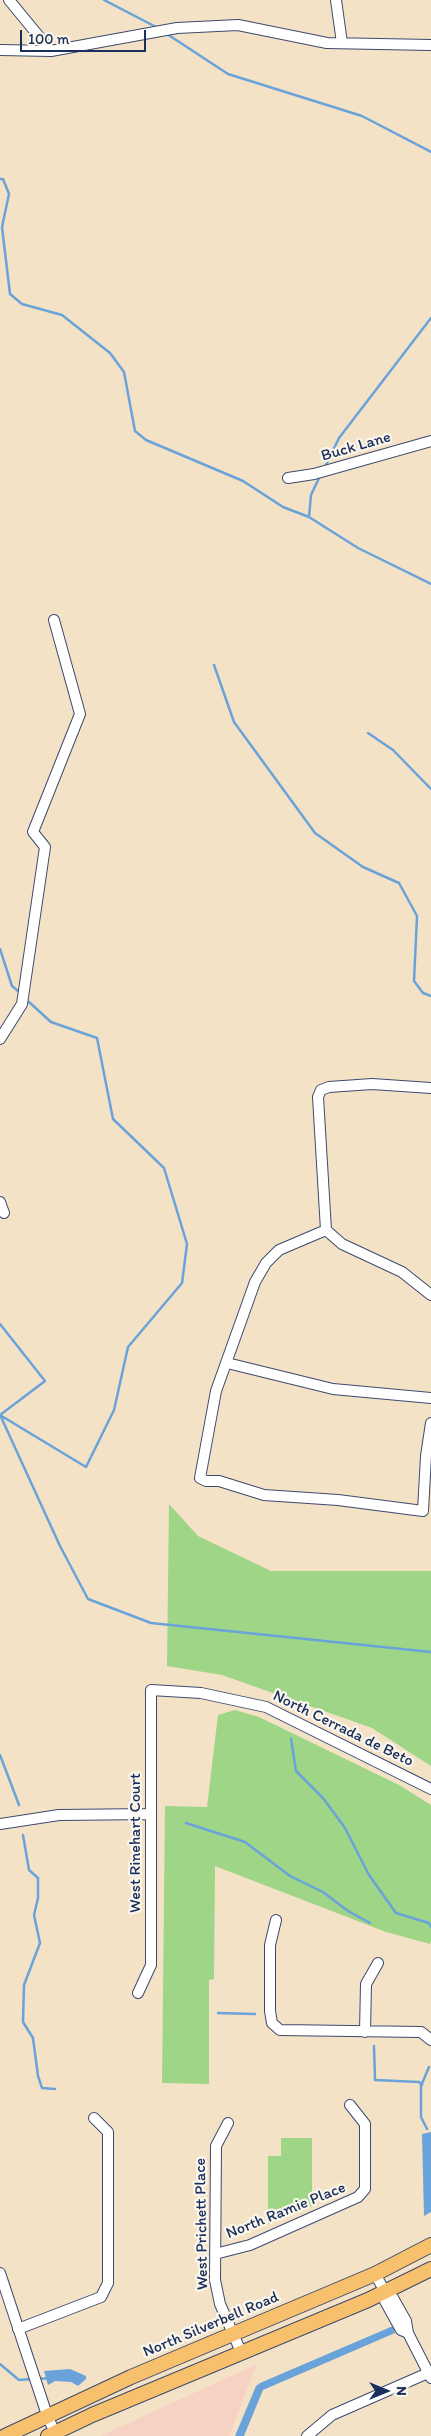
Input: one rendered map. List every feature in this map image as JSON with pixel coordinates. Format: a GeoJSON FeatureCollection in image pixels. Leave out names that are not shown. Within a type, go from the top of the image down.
{"type":"FeatureCollection","features":[{"type":"Feature","properties":{"kind":"main road","name":"North Silverbell Road"},"geometry":{"type":"LineString","coordinates":[[4,2436],[375,2274],[431,2245]]}},
{"type":"Feature","properties":{"kind":"main road"},"geometry":{"type":"LineString","coordinates":[[52,2434],[92,2415],[241,2352],[386,2294],[431,2269]]}},
{"type":"Feature","properties":{"kind":"street"},"geometry":{"type":"LineString","coordinates":[[9,0],[51,51]]}},
{"type":"Feature","properties":{"kind":"street"},"geometry":{"type":"LineString","coordinates":[[336,0],[342,43]]}},
{"type":"Feature","properties":{"kind":"street"},"geometry":{"type":"LineString","coordinates":[[0,50],[51,51],[177,28],[238,25],[327,43],[431,45]]}},
{"type":"Feature","properties":{"kind":"street","name":"Buck Lane"},"geometry":{"type":"LineString","coordinates":[[288,478],[314,474],[431,441]]}},
{"type":"Feature","properties":{"kind":"street"},"geometry":{"type":"LineString","coordinates":[[0,1039],[22,1004],[45,847],[33,832],[80,714],[54,620]]}},
{"type":"Feature","properties":{"kind":"street"},"geometry":{"type":"LineString","coordinates":[[431,1088],[372,1084],[329,1087],[321,1090],[318,1098],[326,1230],[342,1244],[402,1272],[431,1295]]}},
{"type":"Feature","properties":{"kind":"street"},"geometry":{"type":"LineString","coordinates":[[0,1202],[4,1213]]}},
{"type":"Feature","properties":{"kind":"street"},"geometry":{"type":"LineString","coordinates":[[326,1230],[279,1250],[266,1263],[255,1282],[216,1391],[200,1478],[206,1481],[219,1481],[264,1495],[338,1500],[424,1511],[431,1423]]}},
{"type":"Feature","properties":{"kind":"street"},"geometry":{"type":"LineString","coordinates":[[226,1363],[333,1390],[431,1398]]}},
{"type":"Feature","properties":{"kind":"street","name":"North Cerrada de Beto"},"geometry":{"type":"LineString","coordinates":[[151,1690],[201,1693],[266,1707],[431,1789]]}},
{"type":"Feature","properties":{"kind":"street","name":"West Rinehart Court"},"geometry":{"type":"LineString","coordinates":[[138,1992],[150,1965],[151,1690]]}},
{"type":"Feature","properties":{"kind":"street"},"geometry":{"type":"LineString","coordinates":[[0,1824],[58,1814],[151,1814]]}},
{"type":"Feature","properties":{"kind":"street"},"geometry":{"type":"LineString","coordinates":[[276,1920],[270,1945],[270,2019],[276,2027],[286,2032],[420,2032],[431,2040]]}},
{"type":"Feature","properties":{"kind":"street"},"geometry":{"type":"LineString","coordinates":[[366,2032],[366,1984],[378,1963]]}},
{"type":"Feature","properties":{"kind":"street","name":"North Ramie Place"},"geometry":{"type":"LineString","coordinates":[[216,2254],[259,2241],[358,2198],[366,2190],[364,2124],[350,2105]]}},
{"type":"Feature","properties":{"kind":"street"},"geometry":{"type":"LineString","coordinates":[[18,2330],[101,2297],[108,2283],[108,2132],[94,2118]]}},
{"type":"Feature","properties":{"kind":"street","name":"West Prichett Place"},"geometry":{"type":"LineString","coordinates":[[228,2124],[216,2146],[215,2280],[220,2304],[241,2352]]}},
{"type":"Feature","properties":{"kind":"street"},"geometry":{"type":"LineString","coordinates":[[0,2273],[52,2434]]}},
{"type":"Feature","properties":{"kind":"street"},"geometry":{"type":"LineString","coordinates":[[307,2436],[332,2415],[429,2376],[408,2333],[401,2330],[385,2301],[386,2294],[375,2274]]}},
{"type":"Feature","properties":{"kind":"shaded area"},"geometry":{"type":"Polygon","coordinates":[[[257,2364],[229,2436],[100,2436],[122,2426],[257,2364]]]}},
{"type":"Feature","properties":{"kind":"green space"},"geometry":{"type":"Polygon","coordinates":[[[169,1504],[198,1536],[271,1571],[431,1571],[431,1766],[372,1728],[222,1675],[167,1666],[169,1504]]]}},
{"type":"Feature","properties":{"kind":"green space"},"geometry":{"type":"Polygon","coordinates":[[[235,1710],[259,1717],[399,1785],[431,1805],[431,1940],[430,1944],[386,1932],[215,1866],[214,1979],[209,1980],[209,2084],[162,2083],[165,1806],[207,1807],[218,1715],[235,1710]]]}},
{"type":"Feature","properties":{"kind":"green space"},"geometry":{"type":"Polygon","coordinates":[[[281,2138],[312,2138],[312,2206],[268,2224],[268,2156],[281,2156],[281,2138]]]}},
{"type":"Feature","properties":{"kind":"water"},"geometry":{"type":"Polygon","coordinates":[[[431,2132],[431,2212],[424,2216],[422,2134],[431,2132]]]}},
{"type":"Feature","properties":{"kind":"water"},"geometry":{"type":"Polygon","coordinates":[[[393,2326],[395,2333],[263,2390],[244,2436],[235,2436],[256,2386],[260,2383],[393,2326]]]}},
{"type":"Feature","properties":{"kind":"water"},"geometry":{"type":"Polygon","coordinates":[[[70,2369],[86,2376],[86,2379],[78,2386],[71,2382],[55,2381],[48,2385],[44,2371],[70,2369]]]}},
{"type":"Feature","properties":{"kind":"waterway"},"geometry":{"type":"LineString","coordinates":[[104,0],[158,28]]}},
{"type":"Feature","properties":{"kind":"waterway"},"geometry":{"type":"LineString","coordinates":[[167,34],[228,74],[362,116],[431,152]]}},
{"type":"Feature","properties":{"kind":"waterway"},"geometry":{"type":"LineString","coordinates":[[0,179],[3,179],[9,194],[2,227],[10,294],[22,304],[62,315],[110,353],[124,372],[135,431],[146,440],[243,481],[283,507],[309,517]]}},
{"type":"Feature","properties":{"kind":"waterway"},"geometry":{"type":"LineString","coordinates":[[325,467],[339,438],[431,318]]}},
{"type":"Feature","properties":{"kind":"waterway"},"geometry":{"type":"LineString","coordinates":[[320,476],[311,495],[309,517],[358,548],[431,584]]}},
{"type":"Feature","properties":{"kind":"waterway"},"geometry":{"type":"LineString","coordinates":[[214,665],[234,722],[315,833],[363,867],[399,883],[417,916],[414,981],[423,993],[431,996]]}},
{"type":"Feature","properties":{"kind":"waterway"},"geometry":{"type":"LineString","coordinates":[[368,733],[393,750],[431,789]]}},
{"type":"Feature","properties":{"kind":"waterway"},"geometry":{"type":"LineString","coordinates":[[0,949],[12,986],[18,991]]}},
{"type":"Feature","properties":{"kind":"waterway"},"geometry":{"type":"LineString","coordinates":[[0,1415],[86,1467],[114,1410],[128,1347],[182,1283],[187,1244],[164,1168],[113,1119],[97,1038],[51,1022],[29,1002]]}},
{"type":"Feature","properties":{"kind":"waterway"},"geometry":{"type":"LineString","coordinates":[[0,1324],[45,1381],[0,1415]]}},
{"type":"Feature","properties":{"kind":"waterway"},"geometry":{"type":"LineString","coordinates":[[1,1417],[60,1546],[88,1599],[151,1623],[431,1652]]}},
{"type":"Feature","properties":{"kind":"waterway"},"geometry":{"type":"LineString","coordinates":[[291,1739],[296,1771],[323,1798],[345,1828],[369,1875],[396,1913],[429,1923],[431,1927]]}},
{"type":"Feature","properties":{"kind":"waterway"},"geometry":{"type":"LineString","coordinates":[[0,1755],[19,1805]]}},
{"type":"Feature","properties":{"kind":"waterway"},"geometry":{"type":"LineString","coordinates":[[186,1823],[245,1842],[290,1876],[323,1892],[348,1911],[370,1923]]}},
{"type":"Feature","properties":{"kind":"waterway"},"geometry":{"type":"LineString","coordinates":[[23,1835],[29,1870],[38,1878],[38,1898],[34,1915],[40,1943],[24,1985],[23,2022],[33,2038],[38,2076],[42,2088],[55,2089]]}},
{"type":"Feature","properties":{"kind":"waterway"},"geometry":{"type":"LineString","coordinates":[[218,2013],[255,2014]]}},
{"type":"Feature","properties":{"kind":"waterway"},"geometry":{"type":"LineString","coordinates":[[374,2046],[375,2080],[419,2082],[422,2085]]}},
{"type":"Feature","properties":{"kind":"waterway"},"geometry":{"type":"LineString","coordinates":[[427,2129],[421,2117],[421,2086],[429,2067]]}},
{"type":"Feature","properties":{"kind":"waterway"},"geometry":{"type":"LineString","coordinates":[[0,2364],[19,2380],[32,2379]]}},
{"type":"Feature","properties":{"kind":"waterway"},"geometry":{"type":"LineString","coordinates":[[38,2379],[50,2378]]}}]}
